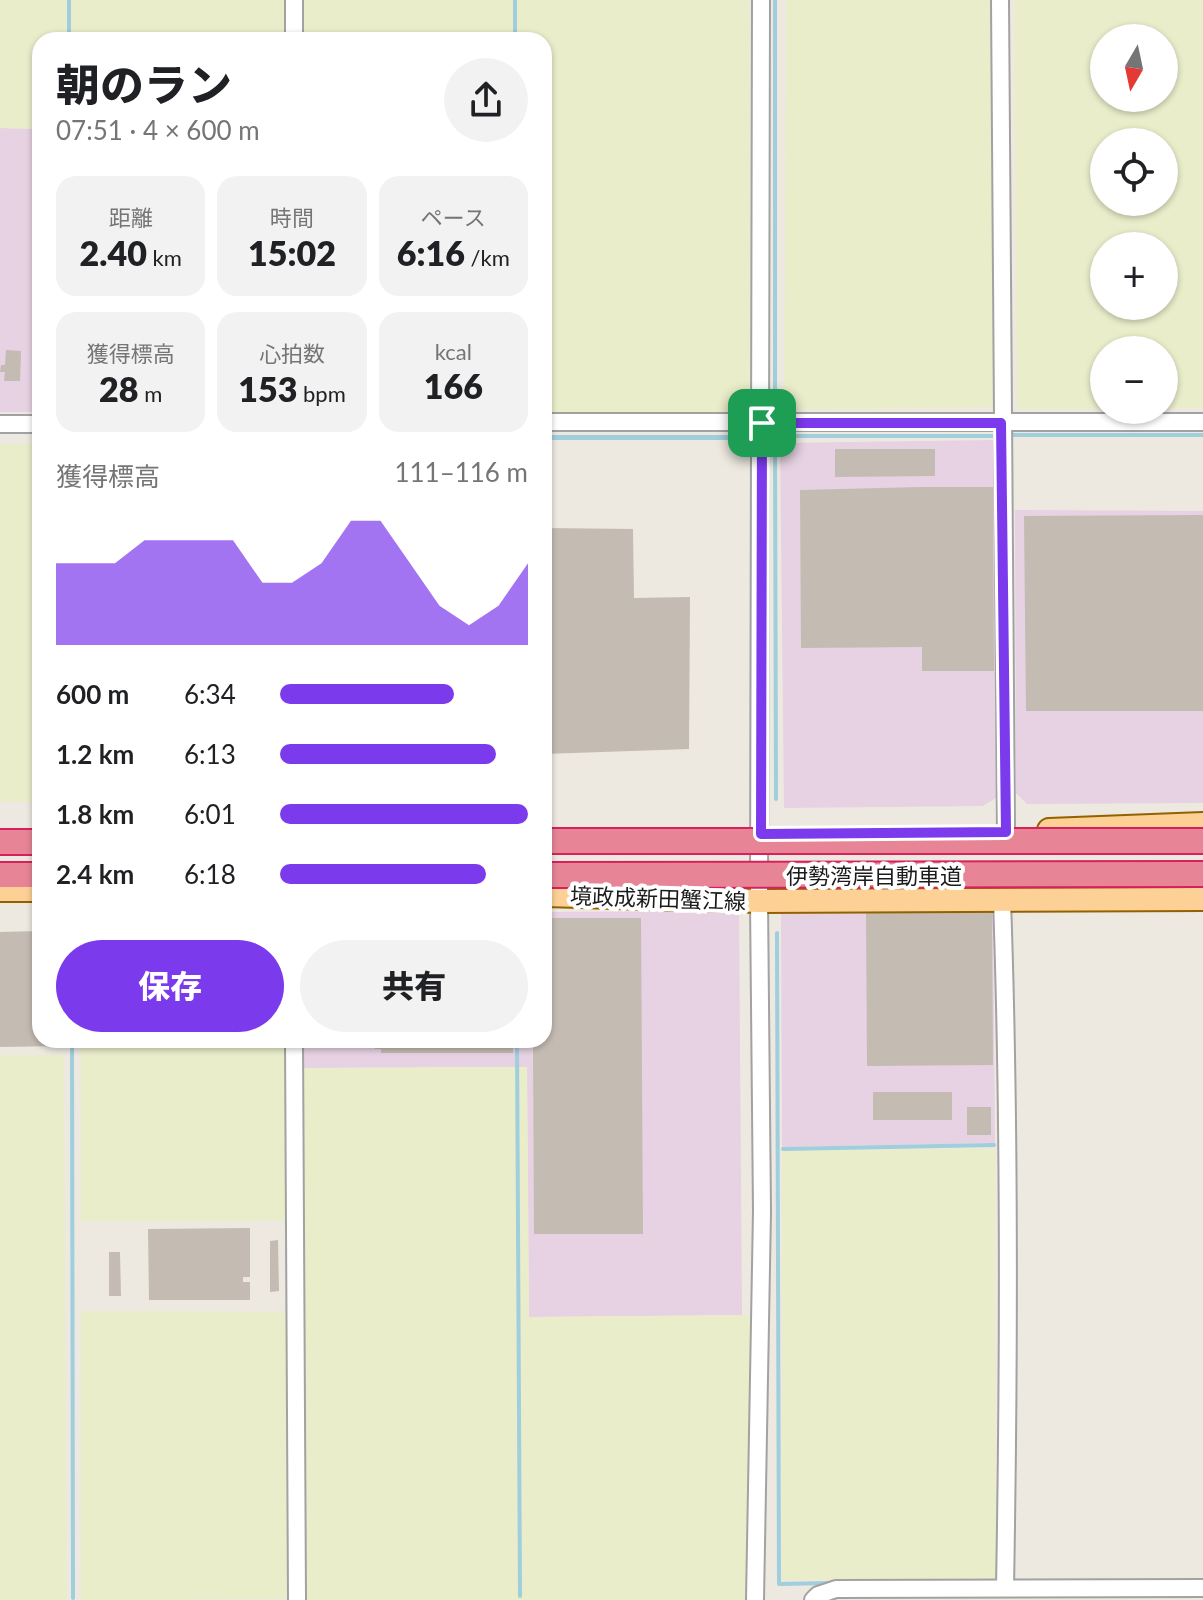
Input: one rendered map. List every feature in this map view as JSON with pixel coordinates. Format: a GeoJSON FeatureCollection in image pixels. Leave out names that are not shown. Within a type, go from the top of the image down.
{"type":"FeatureCollection","features":[{"type":"Feature","properties":{"kind":"highway","name":"伊勢湾岸自動車道"},"geometry":{"type":"LineString","coordinates":[[552,838],[1203,841]]}},
{"type":"Feature","properties":{"kind":"highway"},"geometry":{"type":"LineString","coordinates":[[0,842],[32,842]]}},
{"type":"Feature","properties":{"kind":"highway","name":"伊勢湾岸自動車道"},"geometry":{"type":"LineString","coordinates":[[552,875],[1203,874]]}},
{"type":"Feature","properties":{"kind":"highway"},"geometry":{"type":"LineString","coordinates":[[0,875],[32,875]]}},
{"type":"Feature","properties":{"kind":"main road"},"geometry":{"type":"LineString","coordinates":[[552,838],[1006,832],[1203,824]]}},
{"type":"Feature","properties":{"kind":"main road"},"geometry":{"type":"LineString","coordinates":[[0,831],[32,832]]}},
{"type":"Feature","properties":{"kind":"main road"},"geometry":{"type":"LineString","coordinates":[[0,890],[32,890]]}},
{"type":"Feature","properties":{"kind":"main road","name":"境政成新田蟹江線"},"geometry":{"type":"LineString","coordinates":[[552,895],[759,901],[1203,899]]}},
{"type":"Feature","properties":{"kind":"street"},"geometry":{"type":"LineString","coordinates":[[294,0],[294,32]]}},
{"type":"Feature","properties":{"kind":"street"},"geometry":{"type":"LineString","coordinates":[[755,1600],[762,1211],[759,901],[761,0]]}},
{"type":"Feature","properties":{"kind":"street"},"geometry":{"type":"LineString","coordinates":[[1000,0],[1006,832]]}},
{"type":"Feature","properties":{"kind":"street"},"geometry":{"type":"LineString","coordinates":[[552,422],[1203,422]]}},
{"type":"Feature","properties":{"kind":"street"},"geometry":{"type":"LineString","coordinates":[[0,424],[32,424]]}},
{"type":"Feature","properties":{"kind":"street"},"geometry":{"type":"LineString","coordinates":[[1002,900],[1007,1089],[1005,1588]]}},
{"type":"Feature","properties":{"kind":"street"},"geometry":{"type":"LineString","coordinates":[[294,1048],[297,1600]]}},
{"type":"Feature","properties":{"kind":"street"},"geometry":{"type":"LineString","coordinates":[[813,1600],[836,1589],[1203,1588]]}},
{"type":"Feature","properties":{"kind":"shaded area"},"geometry":{"type":"Polygon","coordinates":[[[0,128],[32,129],[32,412],[0,412],[0,128]]]}},
{"type":"Feature","properties":{"kind":"shaded area"},"geometry":{"type":"Polygon","coordinates":[[[996,440],[996,798],[983,806],[784,808],[780,443],[996,440]]]}},
{"type":"Feature","properties":{"kind":"shaded area"},"geometry":{"type":"Polygon","coordinates":[[[1015,510],[1203,511],[1203,803],[1027,804],[1016,793],[1015,510]]]}},
{"type":"Feature","properties":{"kind":"shaded area"},"geometry":{"type":"Polygon","coordinates":[[[993,910],[995,1143],[782,1147],[781,913],[993,910]]]}},
{"type":"Feature","properties":{"kind":"shaded area"},"geometry":{"type":"Polygon","coordinates":[[[739,911],[742,1315],[529,1317],[527,1067],[304,1068],[304,1048],[552,1048],[552,912],[739,911]]]}},
{"type":"Feature","properties":{"kind":"green space"},"geometry":{"type":"Polygon","coordinates":[[[0,0],[286,0],[287,32],[32,32],[32,129],[0,128],[0,0]]]}},
{"type":"Feature","properties":{"kind":"green space"},"geometry":{"type":"Polygon","coordinates":[[[304,0],[749,0],[750,414],[552,413],[552,32],[304,32],[304,0]]]}},
{"type":"Feature","properties":{"kind":"green space"},"geometry":{"type":"Polygon","coordinates":[[[786,0],[993,0],[993,407],[784,410],[786,0]]]}},
{"type":"Feature","properties":{"kind":"green space"},"geometry":{"type":"Polygon","coordinates":[[[1014,0],[1203,0],[1203,408],[1178,408],[1178,336],[1090,336],[1090,409],[1017,409],[1014,0]]]}},
{"type":"Feature","properties":{"kind":"green space"},"geometry":{"type":"Polygon","coordinates":[[[0,444],[32,444],[32,802],[0,802],[0,444]]]}},
{"type":"Feature","properties":{"kind":"green space"},"geometry":{"type":"Polygon","coordinates":[[[81,1048],[287,1048],[288,1220],[81,1221],[81,1048]]]}},
{"type":"Feature","properties":{"kind":"green space"},"geometry":{"type":"Polygon","coordinates":[[[0,1055],[64,1055],[67,1600],[0,1600],[0,1055]]]}},
{"type":"Feature","properties":{"kind":"green space"},"geometry":{"type":"Polygon","coordinates":[[[527,1067],[529,1317],[757,1315],[757,1600],[304,1600],[304,1068],[527,1067]]]}},
{"type":"Feature","properties":{"kind":"green space"},"geometry":{"type":"Polygon","coordinates":[[[995,1148],[996,1579],[782,1580],[782,1151],[995,1148]]]}},
{"type":"Feature","properties":{"kind":"green space"},"geometry":{"type":"Polygon","coordinates":[[[81,1311],[288,1312],[290,1599],[81,1600],[81,1311]]]}},
{"type":"Feature","properties":{"kind":"water"},"geometry":{"type":"Polygon","coordinates":[[[552,435],[738,435],[735,440],[552,440],[552,435]]]}},
{"type":"Feature","properties":{"kind":"building"},"geometry":{"type":"Polygon","coordinates":[[[6,350],[21,351],[20,381],[4,381],[5,372],[0,372],[1,365],[5,365],[6,350]]]}},
{"type":"Feature","properties":{"kind":"building"},"geometry":{"type":"Polygon","coordinates":[[[835,449],[935,449],[935,476],[835,477],[835,449]]]}},
{"type":"Feature","properties":{"kind":"building"},"geometry":{"type":"Polygon","coordinates":[[[993,487],[994,671],[922,671],[922,647],[801,648],[800,490],[993,487]]]}},
{"type":"Feature","properties":{"kind":"building"},"geometry":{"type":"Polygon","coordinates":[[[1203,515],[1203,711],[1026,711],[1024,516],[1203,515]]]}},
{"type":"Feature","properties":{"kind":"building"},"geometry":{"type":"Polygon","coordinates":[[[552,528],[633,529],[634,598],[690,597],[689,749],[552,754],[552,528]]]}},
{"type":"Feature","properties":{"kind":"building"},"geometry":{"type":"Polygon","coordinates":[[[992,911],[993,1065],[867,1066],[866,912],[992,911]]]}},
{"type":"Feature","properties":{"kind":"building"},"geometry":{"type":"Polygon","coordinates":[[[552,918],[641,918],[643,1234],[534,1234],[533,1048],[552,1048],[552,918]]]}},
{"type":"Feature","properties":{"kind":"building"},"geometry":{"type":"Polygon","coordinates":[[[32,931],[32,1046],[0,1047],[0,932],[32,931]]]}},
{"type":"Feature","properties":{"kind":"building"},"geometry":{"type":"Polygon","coordinates":[[[513,1048],[513,1053],[381,1053],[381,1049],[375,1049],[513,1048]]]}},
{"type":"Feature","properties":{"kind":"building"},"geometry":{"type":"Polygon","coordinates":[[[873,1092],[952,1092],[952,1120],[873,1120],[873,1092]]]}},
{"type":"Feature","properties":{"kind":"building"},"geometry":{"type":"Polygon","coordinates":[[[967,1107],[991,1107],[991,1135],[967,1135],[967,1107]]]}},
{"type":"Feature","properties":{"kind":"building"},"geometry":{"type":"Polygon","coordinates":[[[250,1228],[250,1277],[243,1277],[243,1282],[250,1282],[250,1300],[149,1300],[148,1229],[250,1228]]]}},
{"type":"Feature","properties":{"kind":"building"},"geometry":{"type":"Polygon","coordinates":[[[278,1240],[279,1291],[270,1292],[270,1241],[278,1240]]]}},
{"type":"Feature","properties":{"kind":"building"},"geometry":{"type":"Polygon","coordinates":[[[109,1252],[120,1252],[121,1296],[109,1296],[109,1252]]]}},
{"type":"Feature","properties":{"kind":"waterway"},"geometry":{"type":"LineString","coordinates":[[69,0],[69,32]]}},
{"type":"Feature","properties":{"kind":"waterway"},"geometry":{"type":"LineString","coordinates":[[515,0],[515,32]]}},
{"type":"Feature","properties":{"kind":"waterway"},"geometry":{"type":"LineString","coordinates":[[775,0],[775,411]]}},
{"type":"Feature","properties":{"kind":"waterway"},"geometry":{"type":"LineString","coordinates":[[1012,435],[1203,435]]}},
{"type":"Feature","properties":{"kind":"waterway"},"geometry":{"type":"LineString","coordinates":[[776,799],[775,436],[992,436]]}},
{"type":"Feature","properties":{"kind":"waterway"},"geometry":{"type":"LineString","coordinates":[[777,933],[779,1584],[832,1583]]}},
{"type":"Feature","properties":{"kind":"waterway"},"geometry":{"type":"LineString","coordinates":[[72,1048],[73,1598]]}},
{"type":"Feature","properties":{"kind":"waterway"},"geometry":{"type":"LineString","coordinates":[[517,1048],[520,1596]]}},
{"type":"Feature","properties":{"kind":"waterway"},"geometry":{"type":"LineString","coordinates":[[783,1149],[994,1145]]}},
{"type":"Feature","properties":{"kind":"route"},"geometry":{"type":"LineString","coordinates":[[762,423],[1001,423],[1006,832],[761,834],[762,423]]}}]}
